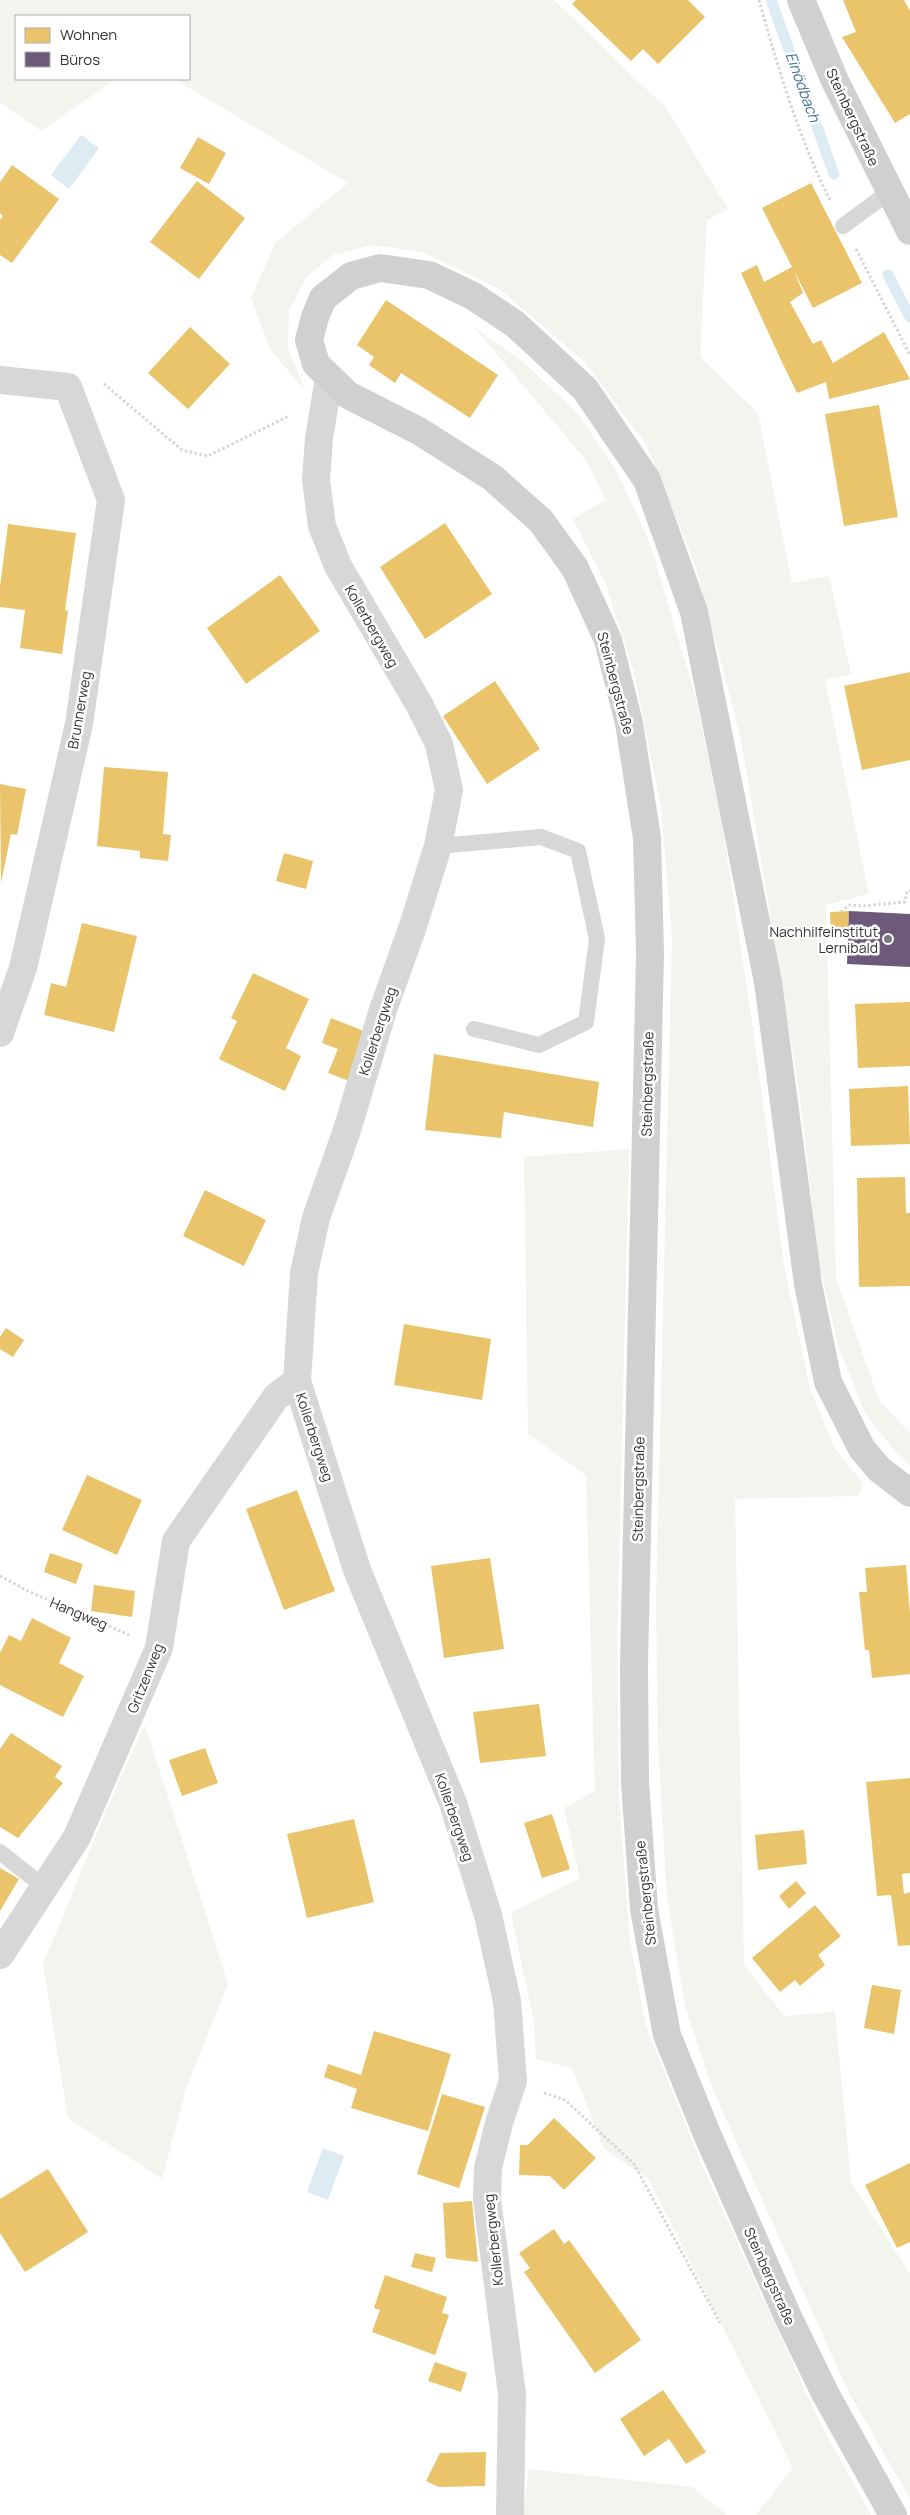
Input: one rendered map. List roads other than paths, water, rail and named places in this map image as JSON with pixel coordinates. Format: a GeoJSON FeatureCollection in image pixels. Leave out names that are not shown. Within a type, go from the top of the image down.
{"type":"FeatureCollection","features":[{"type":"Feature","properties":{"kind":"main road","name":"Steinbergstraße"},"geometry":{"type":"LineString","coordinates":[[801,0],[835,81],[910,231]]}},
{"type":"Feature","properties":{"kind":"main road","name":"Steinbergstraße"},"geometry":{"type":"LineString","coordinates":[[893,2515],[826,2395],[788,2317],[706,2134],[667,2035],[644,1909],[635,1782],[634,1666],[650,962],[647,838],[629,723],[608,640],[575,568],[541,521],[493,478],[419,431],[348,395],[316,364],[309,340],[315,317],[323,298],[351,276],[380,268],[430,275],[473,296],[514,324],[585,389],[648,480],[694,612],[768,982],[808,1284],[828,1382],[862,1449],[879,1469],[910,1493]]}},
{"type":"Feature","properties":{"kind":"street","name":"Kollerbergweg"},"geometry":{"type":"LineString","coordinates":[[329,378],[319,438],[316,480],[322,526],[338,566],[419,704],[439,744],[449,790],[438,846],[413,926],[383,1010],[347,1130],[316,1218],[304,1273],[297,1381],[357,1570],[453,1803],[488,1915],[507,2001],[513,2081],[499,2123],[488,2168],[487,2199],[512,2394],[510,2515]]}},
{"type":"Feature","properties":{"kind":"street","name":"Brunnerweg"},"geometry":{"type":"LineString","coordinates":[[0,380],[68,388],[110,500],[79,724],[23,968],[0,1032]]}},
{"type":"Feature","properties":{"kind":"street","name":"Gritzenweg"},"geometry":{"type":"LineString","coordinates":[[0,1955],[77,1837],[159,1648],[176,1541],[276,1397],[297,1381]]}},
{"type":"Feature","properties":{"kind":"lane"},"geometry":{"type":"LineString","coordinates":[[843,226],[889,192]]}},
{"type":"Feature","properties":{"kind":"lane"},"geometry":{"type":"LineString","coordinates":[[438,846],[541,838],[578,851],[597,939],[586,1022],[539,1045],[474,1029]]}},
{"type":"Feature","properties":{"kind":"lane"},"geometry":{"type":"LineString","coordinates":[[0,1852],[44,1887]]}},
{"type":"Feature","properties":{"kind":"waterway","name":"Einödbach"},"geometry":{"type":"LineString","coordinates":[[771,0],[834,174]]}},
{"type":"Feature","properties":{"kind":"waterway","name":"Einödbach"},"geometry":{"type":"LineString","coordinates":[[888,275],[910,317]]}},
{"type":"Feature","properties":{"kind":"place","name":"Nachhilfeinstitut Lernibald"},"geometry":{"type":"Point","coordinates":[888,939]}}]}
